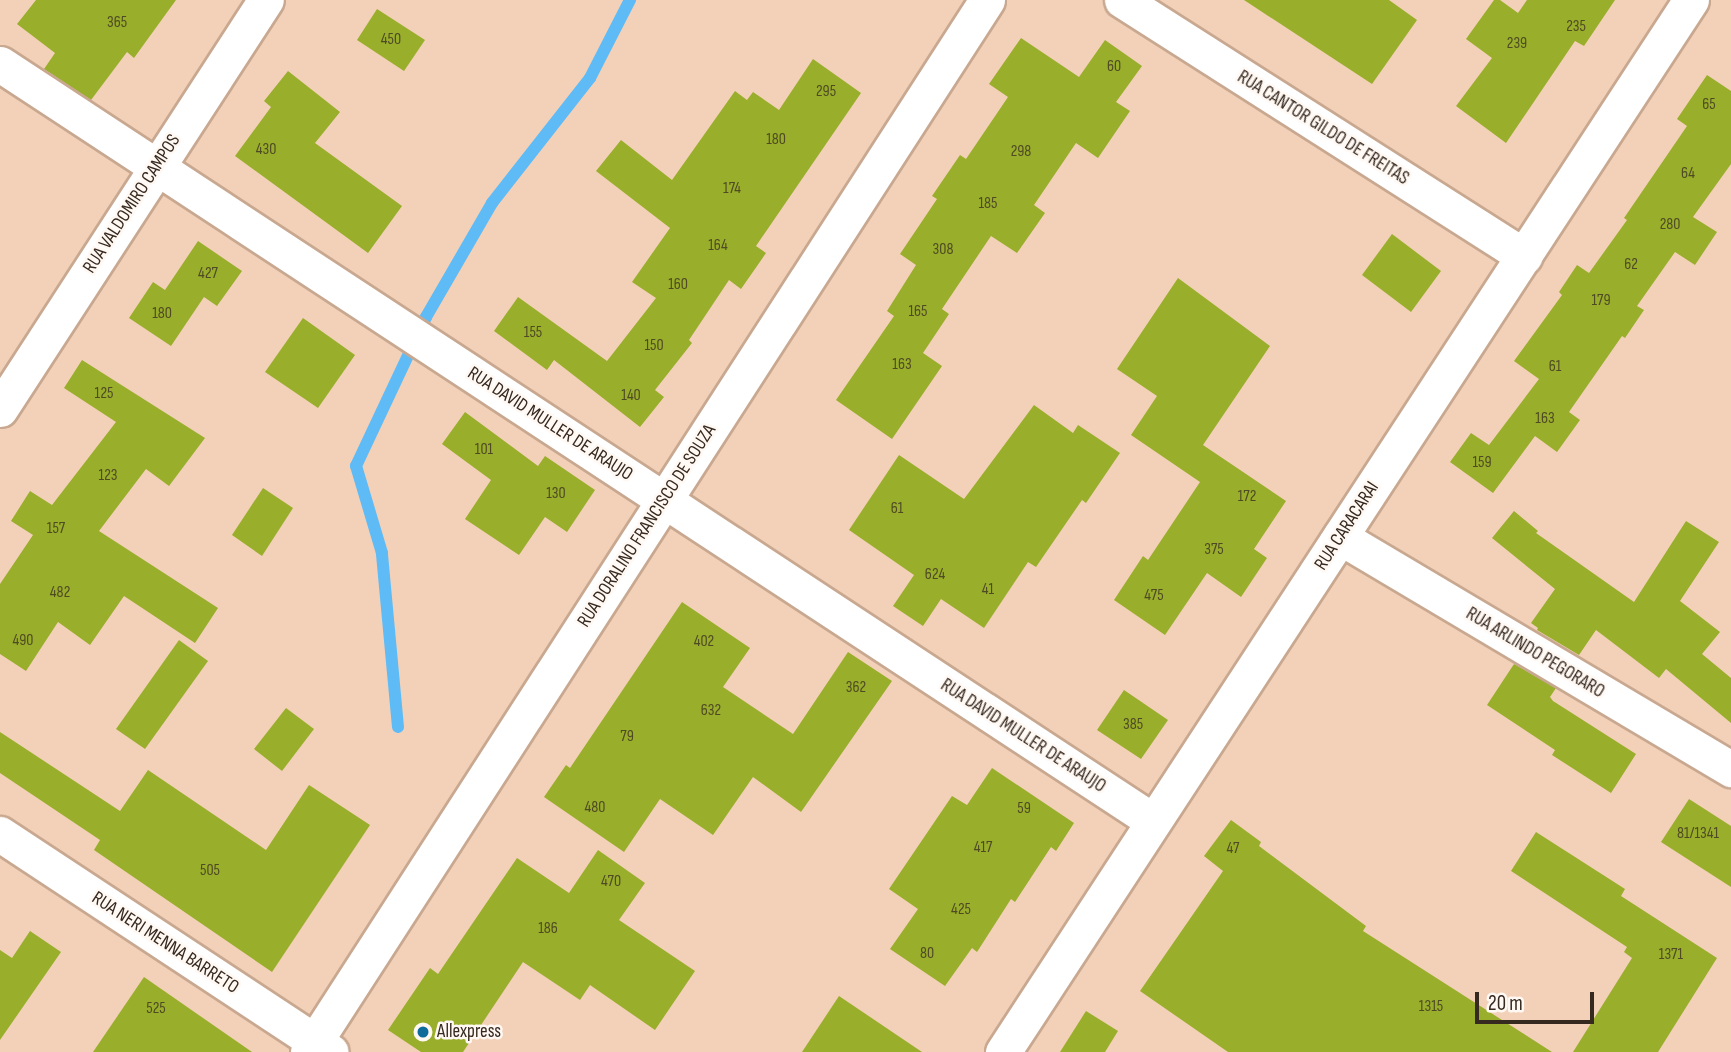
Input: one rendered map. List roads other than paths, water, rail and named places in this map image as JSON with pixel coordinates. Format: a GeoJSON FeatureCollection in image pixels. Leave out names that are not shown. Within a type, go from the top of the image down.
{"type":"FeatureCollection","features":[{"type":"Feature","properties":{"kind":"street","name":"RUA VALDOMIRO CAMPOS"},"geometry":{"type":"LineString","coordinates":[[0,409],[266,0]]}},
{"type":"Feature","properties":{"kind":"street","name":"RUA DORALINO FRANCISCO DE SOUZA"},"geometry":{"type":"LineString","coordinates":[[318,1048],[664,500],[987,0]]}},
{"type":"Feature","properties":{"kind":"street","name":"RUA CANTOR GILDO DE FREITAS"},"geometry":{"type":"LineString","coordinates":[[1122,0],[1524,256]]}},
{"type":"Feature","properties":{"kind":"street","name":"RUA CARACARAI"},"geometry":{"type":"LineString","coordinates":[[1003,1052],[1691,0]]}},
{"type":"Feature","properties":{"kind":"street","name":"RUA DAVID MULLER DE ARAUJO"},"geometry":{"type":"LineString","coordinates":[[0,64],[1153,821]]}},
{"type":"Feature","properties":{"kind":"street","name":"RUA ARLINDO PEGORARO"},"geometry":{"type":"LineString","coordinates":[[1340,537],[1731,769]]}},
{"type":"Feature","properties":{"kind":"street","name":"RUA NERI MENNA BARRETO"},"geometry":{"type":"LineString","coordinates":[[0,834],[318,1048]]}},
{"type":"Feature","properties":{"kind":"waterway"},"geometry":{"type":"LineString","coordinates":[[398,727],[382,553],[356,466],[426,317],[492,203],[590,78],[630,0]]}},
{"type":"Feature","properties":{"kind":"place","name":"Allexpress"},"geometry":{"type":"Point","coordinates":[423,1032]}}]}
